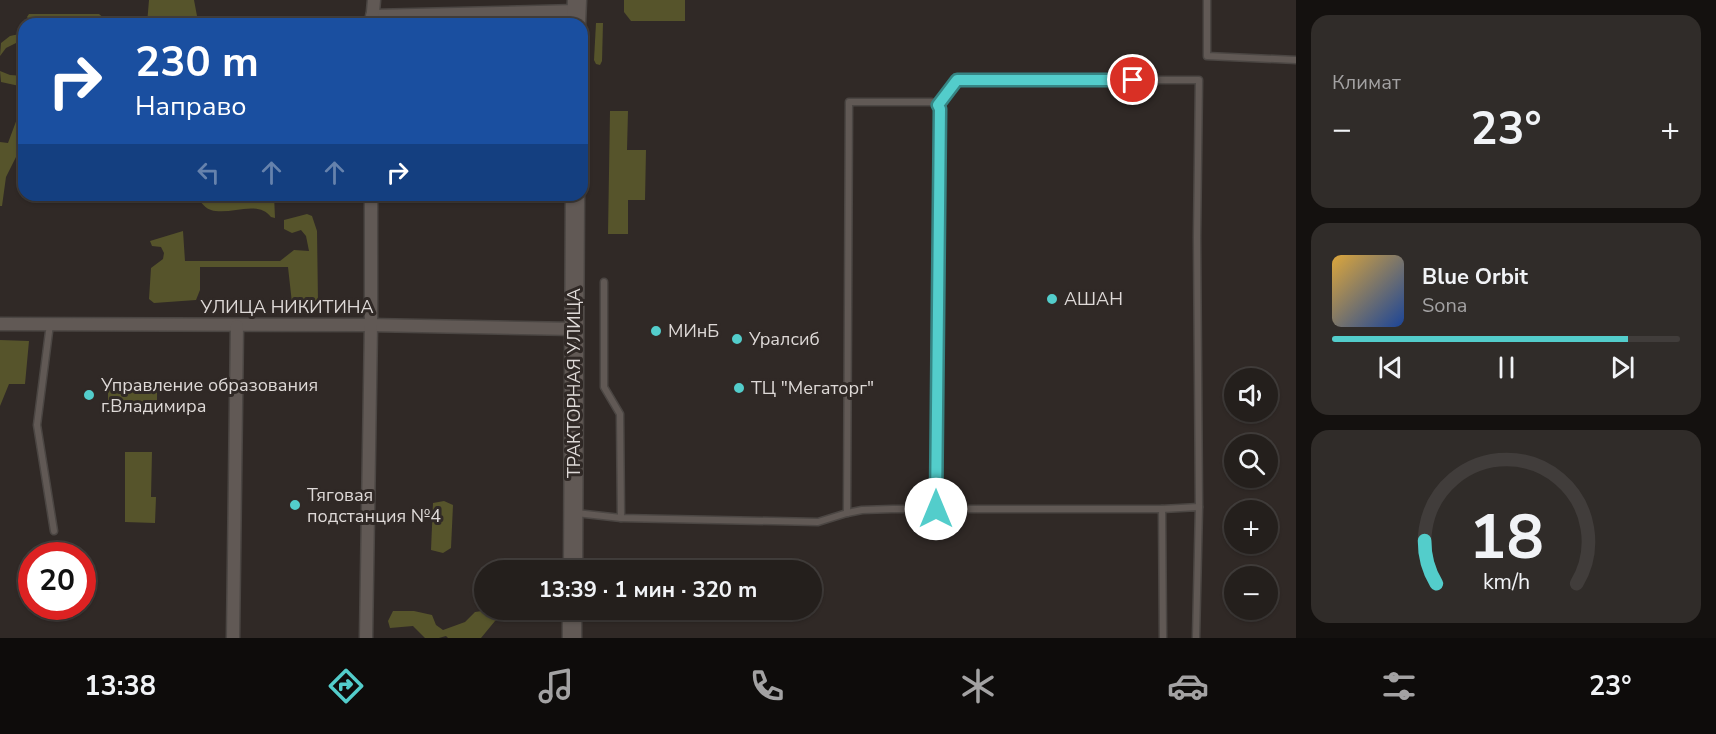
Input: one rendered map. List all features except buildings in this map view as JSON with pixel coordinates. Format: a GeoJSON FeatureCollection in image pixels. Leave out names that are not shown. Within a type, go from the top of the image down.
{"type":"FeatureCollection","features":[{"type":"Feature","properties":{"kind":"main road","name":"ТРАКТОРНАЯ УЛИЦА"},"geometry":{"type":"LineString","coordinates":[[573,560],[575,201]]}},
{"type":"Feature","properties":{"kind":"main road"},"geometry":{"type":"LineString","coordinates":[[572,620],[572,638]]}},
{"type":"Feature","properties":{"kind":"street"},"geometry":{"type":"LineString","coordinates":[[372,18],[375,0]]}},
{"type":"Feature","properties":{"kind":"street"},"geometry":{"type":"LineString","coordinates":[[423,18],[577,12]]}},
{"type":"Feature","properties":{"kind":"street"},"geometry":{"type":"LineString","coordinates":[[366,638],[371,201]]}},
{"type":"Feature","properties":{"kind":"street","name":"УЛИЦА НИКИТИНА"},"geometry":{"type":"LineString","coordinates":[[0,324],[371,325],[574,329]]}},
{"type":"Feature","properties":{"kind":"street"},"geometry":{"type":"LineString","coordinates":[[233,638],[237,326]]}},
{"type":"Feature","properties":{"kind":"lane"},"geometry":{"type":"LineString","coordinates":[[1207,0],[1207,56],[1296,60]]}},
{"type":"Feature","properties":{"kind":"lane"},"geometry":{"type":"LineString","coordinates":[[938,105],[957,80],[1199,80],[1197,237],[1199,507],[1196,638]]}},
{"type":"Feature","properties":{"kind":"lane"},"geometry":{"type":"LineString","coordinates":[[847,513],[849,102],[932,102],[940,109],[936,509]]}},
{"type":"Feature","properties":{"kind":"lane"},"geometry":{"type":"LineString","coordinates":[[604,282],[604,387],[620,414],[621,518]]}},
{"type":"Feature","properties":{"kind":"lane"},"geometry":{"type":"LineString","coordinates":[[50,324],[37,425],[54,531]]}},
{"type":"Feature","properties":{"kind":"lane"},"geometry":{"type":"LineString","coordinates":[[574,513],[621,518],[818,522],[862,510],[1199,507]]}},
{"type":"Feature","properties":{"kind":"lane"},"geometry":{"type":"LineString","coordinates":[[1162,509],[1163,638]]}},
{"type":"Feature","properties":{"kind":"shaded area"},"geometry":{"type":"Polygon","coordinates":[[[149,0],[194,0],[198,18],[148,18],[149,0]]]}},
{"type":"Feature","properties":{"kind":"shaded area"},"geometry":{"type":"Polygon","coordinates":[[[624,0],[685,0],[685,21],[631,21],[624,12],[624,0]]]}},
{"type":"Feature","properties":{"kind":"shaded area"},"geometry":{"type":"Polygon","coordinates":[[[29,14],[99,14],[104,18],[28,18],[29,14]]]}},
{"type":"Feature","properties":{"kind":"shaded area"},"geometry":{"type":"Polygon","coordinates":[[[596,23],[603,23],[600,65],[594,60],[596,23]]]}},
{"type":"Feature","properties":{"kind":"shaded area"},"geometry":{"type":"Polygon","coordinates":[[[18,34],[18,42],[6,48],[0,56],[1,43],[10,36],[18,34]]]}},
{"type":"Feature","properties":{"kind":"shaded area"},"geometry":{"type":"Polygon","coordinates":[[[0,71],[18,76],[18,86],[1,82],[0,71]]]}},
{"type":"Feature","properties":{"kind":"shaded area"},"geometry":{"type":"Polygon","coordinates":[[[610,111],[628,111],[627,150],[646,150],[645,200],[628,200],[628,234],[608,234],[610,111]]]}},
{"type":"Feature","properties":{"kind":"shaded area"},"geometry":{"type":"Polygon","coordinates":[[[18,116],[18,153],[6,177],[2,206],[0,206],[0,142],[8,143],[18,116]]]}},
{"type":"Feature","properties":{"kind":"shaded area"},"geometry":{"type":"Polygon","coordinates":[[[200,201],[274,201],[275,218],[258,209],[218,211],[206,207],[200,201]]]}},
{"type":"Feature","properties":{"kind":"shaded area"},"geometry":{"type":"Polygon","coordinates":[[[307,214],[312,216],[317,231],[318,302],[306,306],[292,303],[288,267],[200,267],[200,290],[196,300],[154,303],[149,299],[151,268],[163,259],[164,253],[161,247],[152,246],[150,241],[183,231],[185,261],[280,261],[294,250],[309,251],[306,236],[301,230],[292,233],[284,229],[284,220],[307,214]]]}},
{"type":"Feature","properties":{"kind":"shaded area"},"geometry":{"type":"Polygon","coordinates":[[[0,340],[29,341],[25,384],[9,384],[0,406],[0,340]]]}},
{"type":"Feature","properties":{"kind":"shaded area"},"geometry":{"type":"Polygon","coordinates":[[[108,384],[157,384],[157,411],[108,411],[108,384]]]}},
{"type":"Feature","properties":{"kind":"shaded area"},"geometry":{"type":"Polygon","coordinates":[[[125,452],[152,452],[151,497],[156,497],[155,523],[125,522],[125,452]]]}},
{"type":"Feature","properties":{"kind":"shaded area"},"geometry":{"type":"Polygon","coordinates":[[[444,501],[453,505],[451,548],[443,553],[431,550],[433,503],[444,501]]]}},
{"type":"Feature","properties":{"kind":"shaded area"},"geometry":{"type":"Polygon","coordinates":[[[393,611],[414,611],[432,615],[436,625],[443,630],[465,622],[474,613],[474,620],[497,620],[481,638],[448,638],[446,636],[425,638],[413,626],[390,628],[388,621],[393,611]]]}},
{"type":"Feature","properties":{"kind":"place","name":"АШАН"},"geometry":{"type":"Point","coordinates":[1052,299]}},
{"type":"Feature","properties":{"kind":"place","name":"МИнБ"},"geometry":{"type":"Point","coordinates":[656,331]}},
{"type":"Feature","properties":{"kind":"place","name":"Уралсиб"},"geometry":{"type":"Point","coordinates":[737,339]}},
{"type":"Feature","properties":{"kind":"place","name":"ТЦ \"Мегаторг\""},"geometry":{"type":"Point","coordinates":[739,388]}},
{"type":"Feature","properties":{"kind":"place","name":"Управление образования г.Владимира"},"geometry":{"type":"Point","coordinates":[89,395]}},
{"type":"Feature","properties":{"kind":"place","name":"Тяговая подстанция №4"},"geometry":{"type":"Point","coordinates":[295,505]}},
{"type":"Feature","properties":{"kind":"route"},"geometry":{"type":"LineString","coordinates":[[936,509],[940,109],[938,105],[957,80],[1133,80]]}}]}
